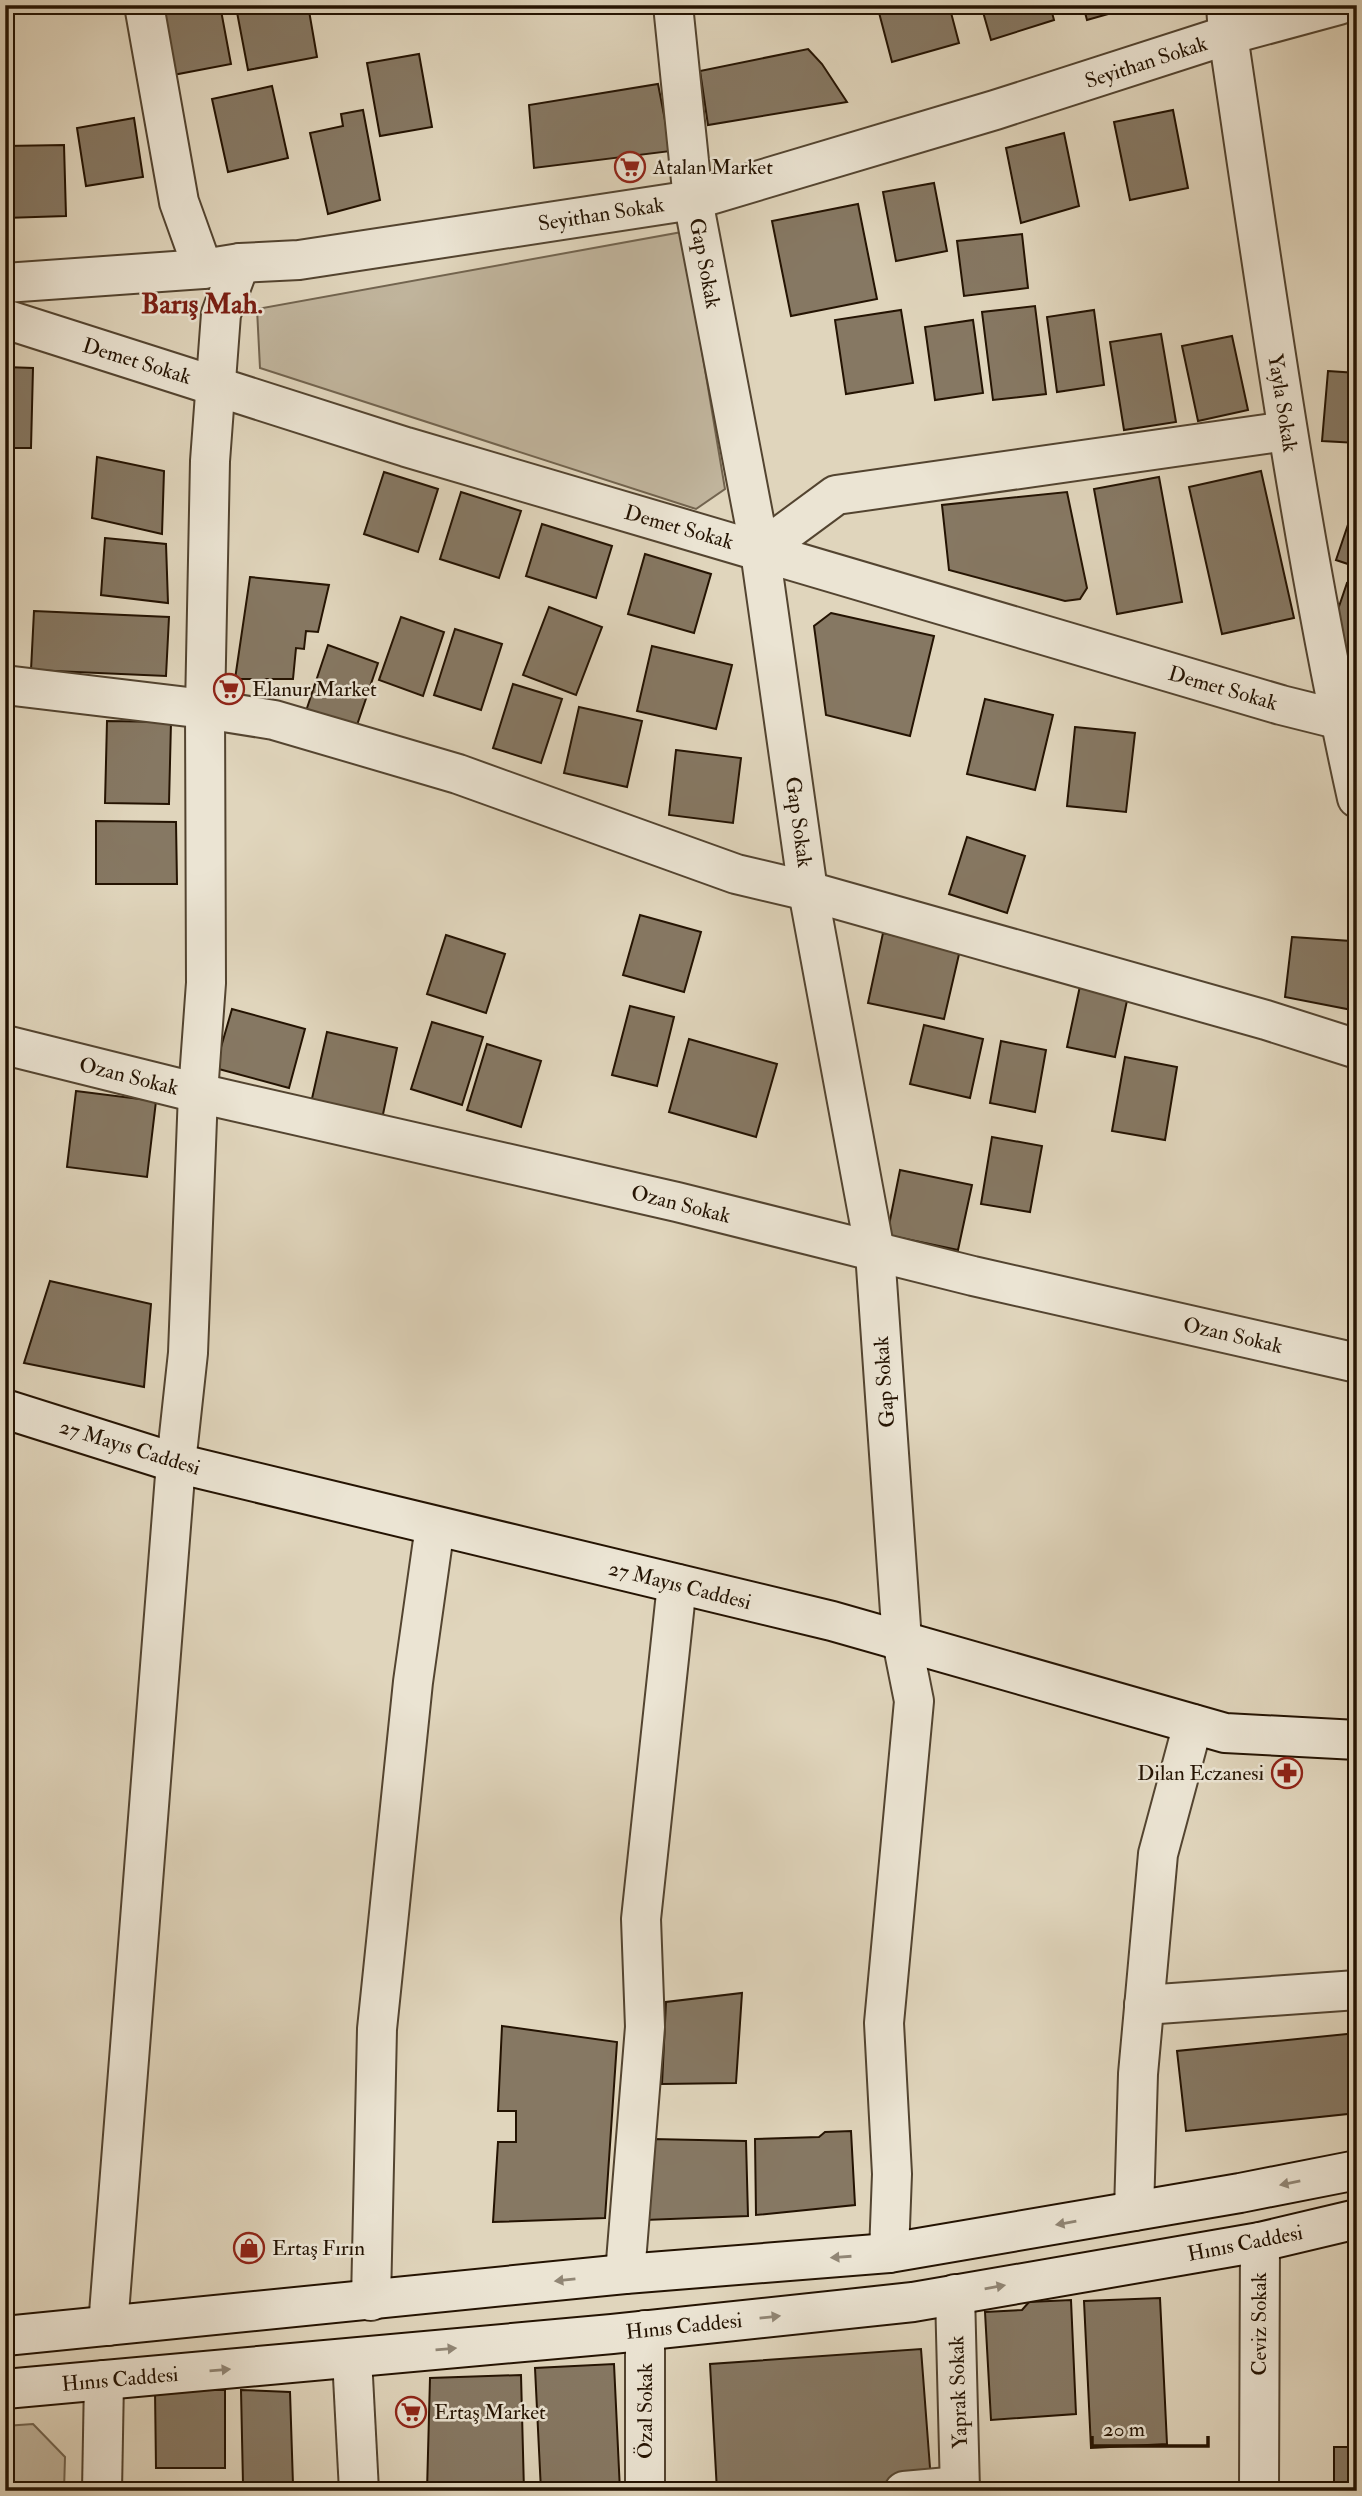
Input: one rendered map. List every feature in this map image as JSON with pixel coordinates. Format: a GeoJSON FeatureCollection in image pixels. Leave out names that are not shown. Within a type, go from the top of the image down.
{"type":"FeatureCollection","features":[{"type":"Feature","properties":{"kind":"street"},"geometry":{"type":"LineString","coordinates":[[108,2326],[176,1463],[188,1353],[198,1093],[206,983],[205,709],[210,461],[222,266],[179,202],[144,5]]}},
{"type":"Feature","properties":{"kind":"street","name":"Gap Sokak"},"geometry":{"type":"LineString","coordinates":[[673,5],[694,200],[760,551],[808,891],[875,1252],[902,1641],[915,1701],[884,2024],[892,2174],[889,2253]]}},
{"type":"Feature","properties":{"kind":"street","name":"Seyithan Sokak"},"geometry":{"type":"LineString","coordinates":[[5,283],[299,260],[694,200],[996,110],[1227,20],[1339,5]]}},
{"type":"Feature","properties":{"kind":"street","name":"Yayla Sokak"},"geometry":{"type":"LineString","coordinates":[[1227,20],[1287,431],[1348,721],[1357,797]]}},
{"type":"Feature","properties":{"kind":"street","name":"Demet Sokak"},"geometry":{"type":"LineString","coordinates":[[5,319],[406,447],[1268,701],[1348,721]]}},
{"type":"Feature","properties":{"kind":"street"},"geometry":{"type":"LineString","coordinates":[[760,551],[836,495],[1287,431]]}},
{"type":"Feature","properties":{"kind":"street"},"geometry":{"type":"LineString","coordinates":[[5,685],[274,720],[458,774],[736,874],[808,891],[1266,1020],[1357,1049]]}},
{"type":"Feature","properties":{"kind":"street","name":"Ozan Sokak"},"geometry":{"type":"LineString","coordinates":[[5,1045],[198,1093],[664,1199],[875,1252],[1357,1363]]}},
{"type":"Feature","properties":{"kind":"street","name":"27 Mayıs Caddesi"},"geometry":{"type":"LineString","coordinates":[[5,1409],[176,1463],[832,1621],[1224,1733],[1357,1740]]}},
{"type":"Feature","properties":{"kind":"street"},"geometry":{"type":"LineString","coordinates":[[371,2301],[377,2029],[412,1682],[435,1526]]}},
{"type":"Feature","properties":{"kind":"street"},"geometry":{"type":"LineString","coordinates":[[625,2274],[645,2028],[641,1919],[677,1584]]}},
{"type":"Feature","properties":{"kind":"street"},"geometry":{"type":"LineString","coordinates":[[1134,2211],[1139,2074],[1158,1854],[1193,1724]]}},
{"type":"Feature","properties":{"kind":"street"},"geometry":{"type":"LineString","coordinates":[[1144,2005],[1357,1990]]}},
{"type":"Feature","properties":{"kind":"street"},"geometry":{"type":"LineString","coordinates":[[5,2336],[625,2274],[889,2253],[1357,2170]]}},
{"type":"Feature","properties":{"kind":"street","name":"Hınıs Caddesi"},"geometry":{"type":"LineString","coordinates":[[5,2389],[645,2330],[913,2302],[1260,2242],[1357,2218]]}},
{"type":"Feature","properties":{"kind":"street","name":"Ceviz Sokak"},"geometry":{"type":"LineString","coordinates":[[1259,2491],[1260,2242]]}},
{"type":"Feature","properties":{"kind":"street","name":"Yaprak Sokak"},"geometry":{"type":"LineString","coordinates":[[955,2294],[960,2489]]}},
{"type":"Feature","properties":{"kind":"street","name":"Özal Sokak"},"geometry":{"type":"LineString","coordinates":[[645,2330],[645,2491]]}},
{"type":"Feature","properties":{"kind":"street"},"geometry":{"type":"LineString","coordinates":[[352,2358],[359,2491]]}},
{"type":"Feature","properties":{"kind":"street"},"geometry":{"type":"LineString","coordinates":[[102,2491],[104,2380]]}},
{"type":"Feature","properties":{"kind":"street"},"geometry":{"type":"LineString","coordinates":[[904,2491],[960,2489]]}},
{"type":"Feature","properties":{"kind":"shaded area"},"geometry":{"type":"Polygon","coordinates":[[[682,232],[725,489],[696,509],[260,368],[257,309],[682,232]]]}},
{"type":"Feature","properties":{"kind":"shaded area"},"geometry":{"type":"Polygon","coordinates":[[[33,2424],[65,2457],[64,2491],[5,2491],[5,2426],[33,2424]]]}},
{"type":"Feature","properties":{"kind":"building"},"geometry":{"type":"Polygon","coordinates":[[[160,5],[220,5],[231,64],[173,75],[160,5]]]}},
{"type":"Feature","properties":{"kind":"building"},"geometry":{"type":"Polygon","coordinates":[[[308,5],[317,57],[248,70],[236,7],[308,5]]]}},
{"type":"Feature","properties":{"kind":"building"},"geometry":{"type":"Polygon","coordinates":[[[330,5],[387,5],[388,9],[330,12],[330,5]]]}},
{"type":"Feature","properties":{"kind":"building"},"geometry":{"type":"Polygon","coordinates":[[[877,5],[949,5],[959,43],[892,62],[877,5]]]}},
{"type":"Feature","properties":{"kind":"building"},"geometry":{"type":"Polygon","coordinates":[[[981,5],[1050,5],[1054,20],[991,40],[981,5]]]}},
{"type":"Feature","properties":{"kind":"building"},"geometry":{"type":"Polygon","coordinates":[[[1083,5],[1140,5],[1087,20],[1083,5]]]}},
{"type":"Feature","properties":{"kind":"building"},"geometry":{"type":"Polygon","coordinates":[[[808,49],[822,64],[847,102],[708,125],[700,71],[808,49]]]}},
{"type":"Feature","properties":{"kind":"building"},"geometry":{"type":"Polygon","coordinates":[[[419,54],[432,127],[380,136],[367,63],[419,54]]]}},
{"type":"Feature","properties":{"kind":"building"},"geometry":{"type":"Polygon","coordinates":[[[658,84],[671,151],[534,168],[529,105],[658,84]]]}},
{"type":"Feature","properties":{"kind":"building"},"geometry":{"type":"Polygon","coordinates":[[[272,86],[288,158],[228,172],[212,99],[272,86]]]}},
{"type":"Feature","properties":{"kind":"building"},"geometry":{"type":"Polygon","coordinates":[[[363,110],[380,200],[328,214],[310,133],[343,126],[341,114],[363,110]]]}},
{"type":"Feature","properties":{"kind":"building"},"geometry":{"type":"Polygon","coordinates":[[[1173,110],[1188,188],[1130,200],[1114,122],[1173,110]]]}},
{"type":"Feature","properties":{"kind":"building"},"geometry":{"type":"Polygon","coordinates":[[[134,118],[143,177],[86,186],[77,128],[134,118]]]}},
{"type":"Feature","properties":{"kind":"building"},"geometry":{"type":"Polygon","coordinates":[[[1064,133],[1079,206],[1021,223],[1006,148],[1064,133]]]}},
{"type":"Feature","properties":{"kind":"building"},"geometry":{"type":"Polygon","coordinates":[[[64,145],[66,216],[5,218],[5,146],[64,145]]]}},
{"type":"Feature","properties":{"kind":"building"},"geometry":{"type":"Polygon","coordinates":[[[934,183],[947,251],[896,261],[883,192],[934,183]]]}},
{"type":"Feature","properties":{"kind":"building"},"geometry":{"type":"Polygon","coordinates":[[[858,204],[877,299],[791,316],[772,221],[858,204]]]}},
{"type":"Feature","properties":{"kind":"building"},"geometry":{"type":"Polygon","coordinates":[[[1022,234],[1028,288],[964,296],[957,241],[1022,234]]]}},
{"type":"Feature","properties":{"kind":"building"},"geometry":{"type":"Polygon","coordinates":[[[1035,306],[1046,394],[993,400],[982,312],[1035,306]]]}},
{"type":"Feature","properties":{"kind":"building"},"geometry":{"type":"Polygon","coordinates":[[[901,310],[913,383],[846,394],[835,320],[901,310]]]}},
{"type":"Feature","properties":{"kind":"building"},"geometry":{"type":"Polygon","coordinates":[[[1094,310],[1104,385],[1057,392],[1047,317],[1094,310]]]}},
{"type":"Feature","properties":{"kind":"building"},"geometry":{"type":"Polygon","coordinates":[[[973,320],[983,393],[935,400],[925,327],[973,320]]]}},
{"type":"Feature","properties":{"kind":"building"},"geometry":{"type":"Polygon","coordinates":[[[1161,334],[1176,422],[1124,430],[1110,342],[1161,334]]]}},
{"type":"Feature","properties":{"kind":"building"},"geometry":{"type":"Polygon","coordinates":[[[1232,336],[1248,410],[1198,421],[1182,346],[1232,336]]]}},
{"type":"Feature","properties":{"kind":"building"},"geometry":{"type":"Polygon","coordinates":[[[5,367],[33,368],[31,448],[5,448],[5,367]]]}},
{"type":"Feature","properties":{"kind":"building"},"geometry":{"type":"Polygon","coordinates":[[[1328,371],[1357,373],[1357,443],[1322,441],[1328,371]]]}},
{"type":"Feature","properties":{"kind":"building"},"geometry":{"type":"Polygon","coordinates":[[[97,457],[164,471],[162,534],[92,518],[97,457]]]}},
{"type":"Feature","properties":{"kind":"building"},"geometry":{"type":"Polygon","coordinates":[[[1261,471],[1294,618],[1222,634],[1189,487],[1261,471]]]}},
{"type":"Feature","properties":{"kind":"building"},"geometry":{"type":"Polygon","coordinates":[[[384,472],[438,489],[418,552],[364,534],[384,472]]]}},
{"type":"Feature","properties":{"kind":"building"},"geometry":{"type":"Polygon","coordinates":[[[1159,477],[1182,602],[1117,614],[1094,489],[1159,477]]]}},
{"type":"Feature","properties":{"kind":"building"},"geometry":{"type":"Polygon","coordinates":[[[461,492],[521,511],[499,578],[440,559],[461,492]]]}},
{"type":"Feature","properties":{"kind":"building"},"geometry":{"type":"Polygon","coordinates":[[[1067,492],[1087,588],[1080,599],[1065,601],[949,570],[942,505],[1067,492]]]}},
{"type":"Feature","properties":{"kind":"building"},"geometry":{"type":"Polygon","coordinates":[[[1357,498],[1357,567],[1336,560],[1357,498]]]}},
{"type":"Feature","properties":{"kind":"building"},"geometry":{"type":"Polygon","coordinates":[[[542,524],[612,546],[596,598],[526,576],[542,524]]]}},
{"type":"Feature","properties":{"kind":"building"},"geometry":{"type":"Polygon","coordinates":[[[105,538],[166,544],[168,603],[101,595],[105,538]]]}},
{"type":"Feature","properties":{"kind":"building"},"geometry":{"type":"Polygon","coordinates":[[[645,554],[711,574],[694,633],[628,614],[645,554]]]}},
{"type":"Feature","properties":{"kind":"building"},"geometry":{"type":"Polygon","coordinates":[[[5,570],[11,570],[13,651],[5,652],[5,570]]]}},
{"type":"Feature","properties":{"kind":"building"},"geometry":{"type":"Polygon","coordinates":[[[250,577],[329,585],[318,632],[306,631],[304,649],[296,648],[293,679],[235,679],[250,577]]]}},
{"type":"Feature","properties":{"kind":"building"},"geometry":{"type":"Polygon","coordinates":[[[1347,583],[1357,586],[1357,689],[1342,684],[1349,655],[1336,651],[1333,624],[1347,583]]]}},
{"type":"Feature","properties":{"kind":"building"},"geometry":{"type":"Polygon","coordinates":[[[549,607],[602,627],[576,695],[523,675],[549,607]]]}},
{"type":"Feature","properties":{"kind":"building"},"geometry":{"type":"Polygon","coordinates":[[[34,611],[169,617],[166,676],[31,670],[34,611]]]}},
{"type":"Feature","properties":{"kind":"building"},"geometry":{"type":"Polygon","coordinates":[[[831,613],[934,636],[910,736],[826,715],[814,626],[831,613]]]}},
{"type":"Feature","properties":{"kind":"building"},"geometry":{"type":"Polygon","coordinates":[[[401,617],[444,632],[423,696],[379,680],[401,617]]]}},
{"type":"Feature","properties":{"kind":"building"},"geometry":{"type":"Polygon","coordinates":[[[455,629],[502,644],[481,710],[434,695],[455,629]]]}},
{"type":"Feature","properties":{"kind":"building"},"geometry":{"type":"Polygon","coordinates":[[[328,645],[378,663],[356,728],[306,711],[328,645]]]}},
{"type":"Feature","properties":{"kind":"building"},"geometry":{"type":"Polygon","coordinates":[[[652,646],[732,665],[716,729],[637,711],[652,646]]]}},
{"type":"Feature","properties":{"kind":"building"},"geometry":{"type":"Polygon","coordinates":[[[513,684],[562,699],[541,763],[493,748],[513,684]]]}},
{"type":"Feature","properties":{"kind":"building"},"geometry":{"type":"Polygon","coordinates":[[[985,699],[1053,715],[1035,790],[967,774],[985,699]]]}},
{"type":"Feature","properties":{"kind":"building"},"geometry":{"type":"Polygon","coordinates":[[[579,707],[642,721],[627,787],[564,773],[579,707]]]}},
{"type":"Feature","properties":{"kind":"building"},"geometry":{"type":"Polygon","coordinates":[[[107,721],[171,722],[169,804],[105,803],[107,721]]]}},
{"type":"Feature","properties":{"kind":"building"},"geometry":{"type":"Polygon","coordinates":[[[1075,727],[1135,733],[1126,812],[1067,806],[1075,727]]]}},
{"type":"Feature","properties":{"kind":"building"},"geometry":{"type":"Polygon","coordinates":[[[676,750],[741,758],[733,823],[669,815],[676,750]]]}},
{"type":"Feature","properties":{"kind":"building"},"geometry":{"type":"Polygon","coordinates":[[[96,821],[176,822],[177,884],[96,884],[96,821]]]}},
{"type":"Feature","properties":{"kind":"building"},"geometry":{"type":"Polygon","coordinates":[[[967,837],[1025,856],[1007,913],[949,894],[967,837]]]}},
{"type":"Feature","properties":{"kind":"building"},"geometry":{"type":"Polygon","coordinates":[[[640,915],[701,932],[684,992],[623,975],[640,915]]]}},
{"type":"Feature","properties":{"kind":"building"},"geometry":{"type":"Polygon","coordinates":[[[883,933],[960,950],[944,1019],[868,1003],[883,933]]]}},
{"type":"Feature","properties":{"kind":"building"},"geometry":{"type":"Polygon","coordinates":[[[446,935],[505,954],[486,1013],[427,994],[446,935]]]}},
{"type":"Feature","properties":{"kind":"building"},"geometry":{"type":"Polygon","coordinates":[[[1292,937],[1351,941],[1357,961],[1357,987],[1352,1010],[1285,997],[1292,937]]]}},
{"type":"Feature","properties":{"kind":"building"},"geometry":{"type":"Polygon","coordinates":[[[1080,986],[1128,996],[1115,1057],[1067,1047],[1080,986]]]}},
{"type":"Feature","properties":{"kind":"building"},"geometry":{"type":"Polygon","coordinates":[[[630,1006],[674,1017],[657,1086],[612,1075],[630,1006]]]}},
{"type":"Feature","properties":{"kind":"building"},"geometry":{"type":"Polygon","coordinates":[[[232,1009],[305,1029],[289,1088],[215,1068],[232,1009]]]}},
{"type":"Feature","properties":{"kind":"building"},"geometry":{"type":"Polygon","coordinates":[[[432,1022],[483,1037],[462,1105],[411,1089],[432,1022]]]}},
{"type":"Feature","properties":{"kind":"building"},"geometry":{"type":"Polygon","coordinates":[[[924,1025],[983,1039],[970,1098],[910,1084],[924,1025]]]}},
{"type":"Feature","properties":{"kind":"building"},"geometry":{"type":"Polygon","coordinates":[[[327,1032],[397,1048],[382,1119],[311,1103],[327,1032]]]}},
{"type":"Feature","properties":{"kind":"building"},"geometry":{"type":"Polygon","coordinates":[[[689,1039],[777,1064],[756,1137],[669,1112],[689,1039]]]}},
{"type":"Feature","properties":{"kind":"building"},"geometry":{"type":"Polygon","coordinates":[[[1001,1041],[1046,1050],[1035,1112],[990,1103],[1001,1041]]]}},
{"type":"Feature","properties":{"kind":"building"},"geometry":{"type":"Polygon","coordinates":[[[487,1044],[541,1061],[521,1127],[467,1110],[487,1044]]]}},
{"type":"Feature","properties":{"kind":"building"},"geometry":{"type":"Polygon","coordinates":[[[1125,1057],[1177,1067],[1165,1140],[1112,1131],[1125,1057]]]}},
{"type":"Feature","properties":{"kind":"building"},"geometry":{"type":"Polygon","coordinates":[[[76,1091],[156,1101],[147,1177],[67,1167],[76,1091]]]}},
{"type":"Feature","properties":{"kind":"building"},"geometry":{"type":"Polygon","coordinates":[[[992,1137],[1042,1146],[1030,1212],[981,1204],[992,1137]]]}},
{"type":"Feature","properties":{"kind":"building"},"geometry":{"type":"Polygon","coordinates":[[[900,1170],[972,1185],[958,1250],[887,1235],[900,1170]]]}},
{"type":"Feature","properties":{"kind":"building"},"geometry":{"type":"Polygon","coordinates":[[[50,1281],[151,1304],[144,1387],[24,1363],[50,1281]]]}},
{"type":"Feature","properties":{"kind":"building"},"geometry":{"type":"Polygon","coordinates":[[[742,1993],[736,2083],[662,2084],[666,2002],[742,1993]]]}},
{"type":"Feature","properties":{"kind":"building"},"geometry":{"type":"Polygon","coordinates":[[[502,2026],[617,2042],[605,2218],[493,2222],[498,2142],[516,2142],[516,2111],[498,2111],[502,2026]]]}},
{"type":"Feature","properties":{"kind":"building"},"geometry":{"type":"Polygon","coordinates":[[[1357,2033],[1357,2113],[1186,2131],[1177,2051],[1357,2033]]]}},
{"type":"Feature","properties":{"kind":"building"},"geometry":{"type":"Polygon","coordinates":[[[851,2131],[855,2205],[756,2215],[755,2139],[819,2137],[825,2132],[851,2131]]]}},
{"type":"Feature","properties":{"kind":"building"},"geometry":{"type":"Polygon","coordinates":[[[652,2139],[746,2141],[748,2216],[645,2220],[652,2139]]]}},
{"type":"Feature","properties":{"kind":"building"},"geometry":{"type":"Polygon","coordinates":[[[1160,2298],[1167,2444],[1091,2448],[1084,2301],[1160,2298]]]}},
{"type":"Feature","properties":{"kind":"building"},"geometry":{"type":"Polygon","coordinates":[[[1071,2300],[1076,2414],[991,2420],[985,2312],[1022,2310],[1029,2302],[1071,2300]]]}},
{"type":"Feature","properties":{"kind":"building"},"geometry":{"type":"Polygon","coordinates":[[[921,2349],[931,2481],[816,2491],[717,2491],[710,2364],[921,2349]]]}},
{"type":"Feature","properties":{"kind":"building"},"geometry":{"type":"Polygon","coordinates":[[[614,2364],[620,2491],[541,2491],[535,2368],[614,2364]]]}},
{"type":"Feature","properties":{"kind":"building"},"geometry":{"type":"Polygon","coordinates":[[[521,2375],[524,2491],[427,2491],[430,2378],[521,2375]]]}},
{"type":"Feature","properties":{"kind":"building"},"geometry":{"type":"Polygon","coordinates":[[[155,2390],[225,2390],[225,2468],[156,2468],[155,2390]]]}},
{"type":"Feature","properties":{"kind":"building"},"geometry":{"type":"Polygon","coordinates":[[[241,2390],[290,2392],[293,2485],[243,2484],[241,2390]]]}},
{"type":"Feature","properties":{"kind":"building"},"geometry":{"type":"Polygon","coordinates":[[[1334,2447],[1357,2447],[1357,2491],[1334,2491],[1334,2447]]]}},
{"type":"Feature","properties":{"kind":"place","name":"Atalan Market"},"geometry":{"type":"Point","coordinates":[630,167]}},
{"type":"Feature","properties":{"kind":"place","name":"Elanur Market"},"geometry":{"type":"Point","coordinates":[229,689]}},
{"type":"Feature","properties":{"kind":"place","name":"Dilan Eczanesi"},"geometry":{"type":"Point","coordinates":[1287,1773]}},
{"type":"Feature","properties":{"kind":"place","name":"Ertaş Fırın"},"geometry":{"type":"Point","coordinates":[249,2248]}},
{"type":"Feature","properties":{"kind":"place","name":"Ertaş Market"},"geometry":{"type":"Point","coordinates":[411,2412]}},
{"type":"Feature","properties":{"kind":"district","name":"Barış Mah."},"geometry":{"type":"Point","coordinates":[202,303]}}]}
